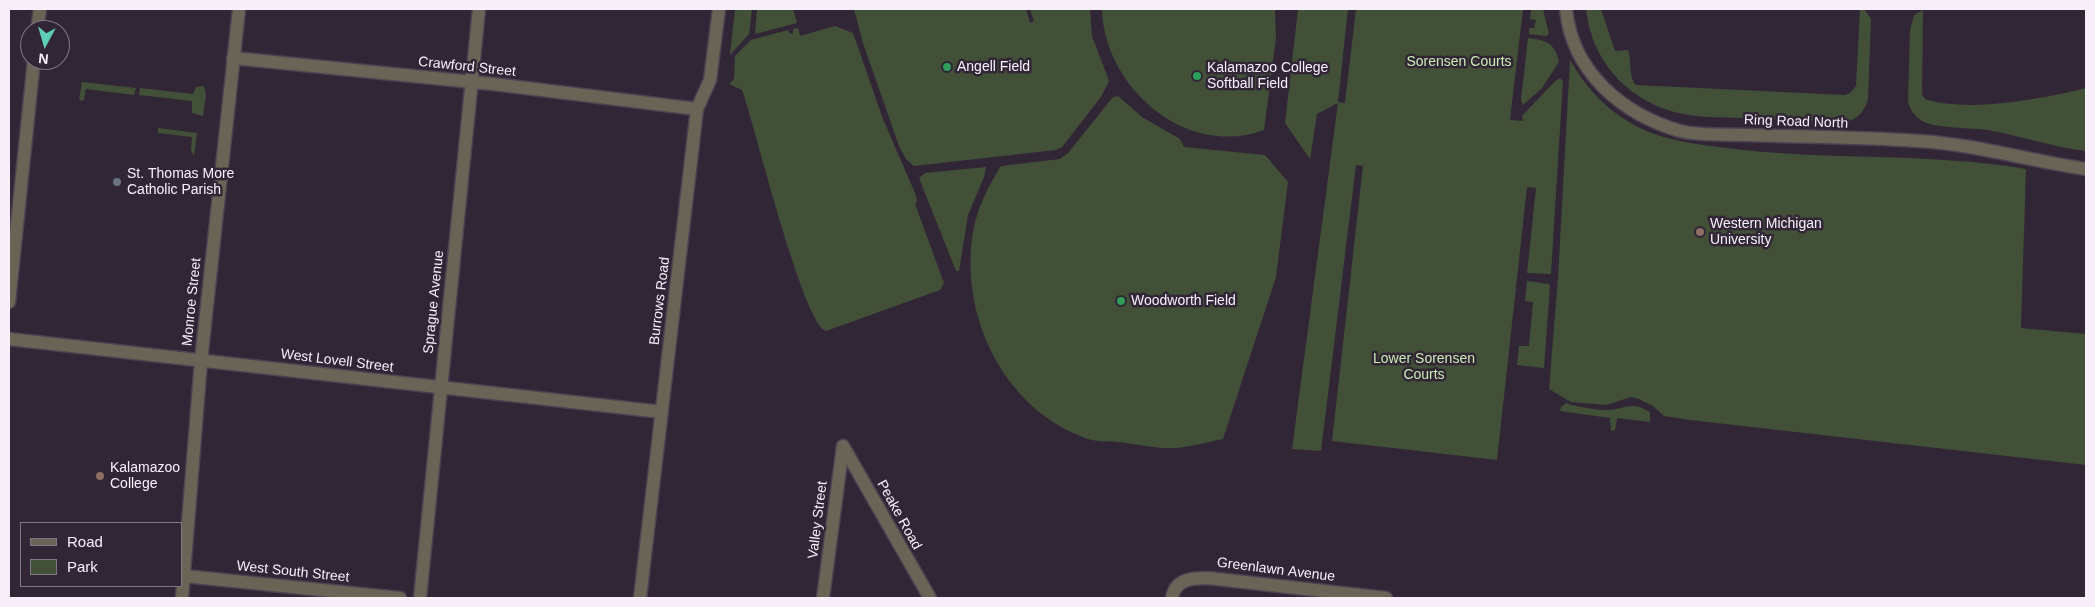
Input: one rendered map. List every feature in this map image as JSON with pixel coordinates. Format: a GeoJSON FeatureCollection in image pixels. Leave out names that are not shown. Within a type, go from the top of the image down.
{"type":"FeatureCollection","features":[{"type":"Feature","properties":{"kind":"street","name":"Monroe Street"},"geometry":{"type":"LineString","coordinates":[[182,598],[201,361],[239,9]]}},
{"type":"Feature","properties":{"kind":"street","name":"Sprague Avenue"},"geometry":{"type":"LineString","coordinates":[[420,598],[479,9]]}},
{"type":"Feature","properties":{"kind":"street","name":"Burrows Road"},"geometry":{"type":"LineString","coordinates":[[640,598],[698,109],[710,80],[718,9]]}},
{"type":"Feature","properties":{"kind":"street","name":"Ring Road North"},"geometry":{"type":"LineString","coordinates":[[1566,9],[1568,23],[1578,54],[1597,82],[1614,98],[1641,117],[1682,131],[1920,141],[1965,146],[2049,164],[2086,169]]}},
{"type":"Feature","properties":{"kind":"street","name":"Crawford Street"},"geometry":{"type":"LineString","coordinates":[[233,58],[472,82],[698,109]]}},
{"type":"Feature","properties":{"kind":"street"},"geometry":{"type":"LineString","coordinates":[[9,302],[33,70]]}},
{"type":"Feature","properties":{"kind":"street","name":"West Lovell Street"},"geometry":{"type":"LineString","coordinates":[[9,339],[662,412]]}},
{"type":"Feature","properties":{"kind":"street","name":"Valley Street"},"geometry":{"type":"LineString","coordinates":[[823,598],[843,446]]}},
{"type":"Feature","properties":{"kind":"street","name":"Peake Road"},"geometry":{"type":"LineString","coordinates":[[843,446],[930,598]]}},
{"type":"Feature","properties":{"kind":"street","name":"West South Street"},"geometry":{"type":"LineString","coordinates":[[184,576],[400,598]]}},
{"type":"Feature","properties":{"kind":"street","name":"Greenlawn Avenue"},"geometry":{"type":"LineString","coordinates":[[1172,598],[1173,592],[1179,584],[1189,578],[1208,578],[1386,598]]}},
{"type":"Feature","properties":{"kind":"green space"},"geometry":{"type":"Polygon","coordinates":[[[735,9],[752,9],[749,34],[730,55],[735,9]]]}},
{"type":"Feature","properties":{"kind":"green space"},"geometry":{"type":"Polygon","coordinates":[[[757,9],[793,9],[797,23],[755,34],[757,9]]]}},
{"type":"Feature","properties":{"kind":"green space"},"geometry":{"type":"Polygon","coordinates":[[[854,9],[1026,9],[1030,23],[1034,21],[1030,10],[1090,9],[1092,36],[1109,81],[1101,97],[1062,147],[1056,150],[914,166],[906,159],[899,146],[863,43],[854,9]]]}},
{"type":"Feature","properties":{"kind":"green space","name":"Kalamazoo College Softball Field"},"geometry":{"type":"Polygon","coordinates":[[[1102,9],[1275,9],[1276,38],[1264,130],[1235,136],[1206,134],[1179,125],[1154,110],[1134,89],[1117,65],[1106,38],[1102,9]]]}},
{"type":"Feature","properties":{"kind":"green space"},"geometry":{"type":"Polygon","coordinates":[[[1298,9],[1348,9],[1338,102],[1345,103],[1356,9],[1523,9],[1510,120],[1523,121],[1522,116],[1557,80],[1560,78],[1563,81],[1551,274],[1527,273],[1536,188],[1527,187],[1497,460],[1332,441],[1363,166],[1356,165],[1321,451],[1292,449],[1338,103],[1317,114],[1310,159],[1285,123],[1298,9]]]}},
{"type":"Feature","properties":{"kind":"green space"},"geometry":{"type":"Polygon","coordinates":[[[1531,9],[1543,9],[1549,34],[1546,36],[1529,34],[1529,28],[1534,28],[1536,20],[1530,19],[1531,9]]]}},
{"type":"Feature","properties":{"kind":"green space"},"geometry":{"type":"Polygon","coordinates":[[[1586,9],[1601,9],[1615,51],[1628,50],[1631,73],[1636,85],[1845,95],[1850,93],[1856,86],[1860,9],[1865,10],[1871,19],[1868,99],[1859,115],[1841,123],[1702,117],[1669,110],[1650,103],[1633,92],[1606,65],[1590,29],[1586,9]]]}},
{"type":"Feature","properties":{"kind":"green space"},"geometry":{"type":"Polygon","coordinates":[[[1923,10],[1922,94],[1925,99],[1942,103],[1983,105],[2027,100],[2086,88],[2086,151],[1988,130],[1937,126],[1918,118],[1908,101],[1910,30],[1914,15],[1923,10]]]}},
{"type":"Feature","properties":{"kind":"green space"},"geometry":{"type":"Polygon","coordinates":[[[835,26],[853,33],[883,119],[915,193],[917,201],[915,204],[944,283],[940,290],[826,331],[816,320],[792,261],[742,90],[729,84],[734,79],[735,56],[751,40],[788,30],[790,34],[793,33],[793,29],[798,28],[800,36],[835,26]]]}},
{"type":"Feature","properties":{"kind":"green space"},"geometry":{"type":"Polygon","coordinates":[[[1528,38],[1545,41],[1549,44],[1555,51],[1559,62],[1542,88],[1523,105],[1521,100],[1528,38]]]}},
{"type":"Feature","properties":{"kind":"green space"},"geometry":{"type":"Polygon","coordinates":[[[1570,60],[1595,95],[1611,110],[1640,128],[1676,140],[1764,152],[1951,160],[2026,169],[2021,328],[2086,334],[2086,465],[1690,420],[1664,416],[1653,406],[1631,397],[1606,405],[1571,402],[1549,389],[1558,278],[1570,60]]]}},
{"type":"Feature","properties":{"kind":"green space"},"geometry":{"type":"Polygon","coordinates":[[[82,82],[136,88],[134,95],[86,89],[84,100],[81,101],[79,99],[82,82]]]}},
{"type":"Feature","properties":{"kind":"green space"},"geometry":{"type":"Polygon","coordinates":[[[204,86],[206,95],[203,116],[192,113],[192,101],[139,95],[140,88],[193,94],[196,87],[204,86]]]}},
{"type":"Feature","properties":{"kind":"green space","name":"Woodworth Field"},"geometry":{"type":"Polygon","coordinates":[[[1118,96],[1142,117],[1180,139],[1184,147],[1265,155],[1288,182],[1276,277],[1223,439],[1187,447],[1168,448],[1088,439],[1058,425],[1033,406],[1011,383],[994,356],[981,327],[973,296],[970,264],[973,232],[980,206],[1001,166],[1060,159],[1068,153],[1113,97],[1118,96]]]}},
{"type":"Feature","properties":{"kind":"green space"},"geometry":{"type":"Polygon","coordinates":[[[158,128],[197,133],[194,156],[191,150],[192,137],[158,133],[158,128]]]}},
{"type":"Feature","properties":{"kind":"green space"},"geometry":{"type":"Polygon","coordinates":[[[986,167],[984,177],[968,215],[959,271],[956,271],[919,178],[925,173],[986,167]]]}},
{"type":"Feature","properties":{"kind":"green space"},"geometry":{"type":"Polygon","coordinates":[[[1527,281],[1549,284],[1550,286],[1544,368],[1517,365],[1519,346],[1529,346],[1533,302],[1525,301],[1527,281]]]}},
{"type":"Feature","properties":{"kind":"green space"},"geometry":{"type":"Polygon","coordinates":[[[1566,403],[1605,410],[1634,406],[1650,412],[1650,422],[1617,418],[1615,430],[1611,431],[1610,418],[1560,411],[1561,407],[1566,403]]]}},
{"type":"Feature","properties":{"kind":"place","name":"Angell Field"},"geometry":{"type":"Point","coordinates":[947,67]}},
{"type":"Feature","properties":{"kind":"place","name":"Kalamazoo College Softball Field"},"geometry":{"type":"Point","coordinates":[1197,76]}},
{"type":"Feature","properties":{"kind":"place","name":"St. Thomas More Catholic Parish"},"geometry":{"type":"Point","coordinates":[117,182]}},
{"type":"Feature","properties":{"kind":"place","name":"Western Michigan University"},"geometry":{"type":"Point","coordinates":[1700,232]}},
{"type":"Feature","properties":{"kind":"place","name":"Woodworth Field"},"geometry":{"type":"Point","coordinates":[1121,301]}},
{"type":"Feature","properties":{"kind":"place","name":"Kalamazoo College"},"geometry":{"type":"Point","coordinates":[100,476]}},
{"type":"Feature","properties":{"kind":"park label","name":"Sorensen Courts"},"geometry":{"type":"Point","coordinates":[1459,62]}},
{"type":"Feature","properties":{"kind":"park label","name":"Lower Sorensen Courts"},"geometry":{"type":"Point","coordinates":[1424,368]}}]}
